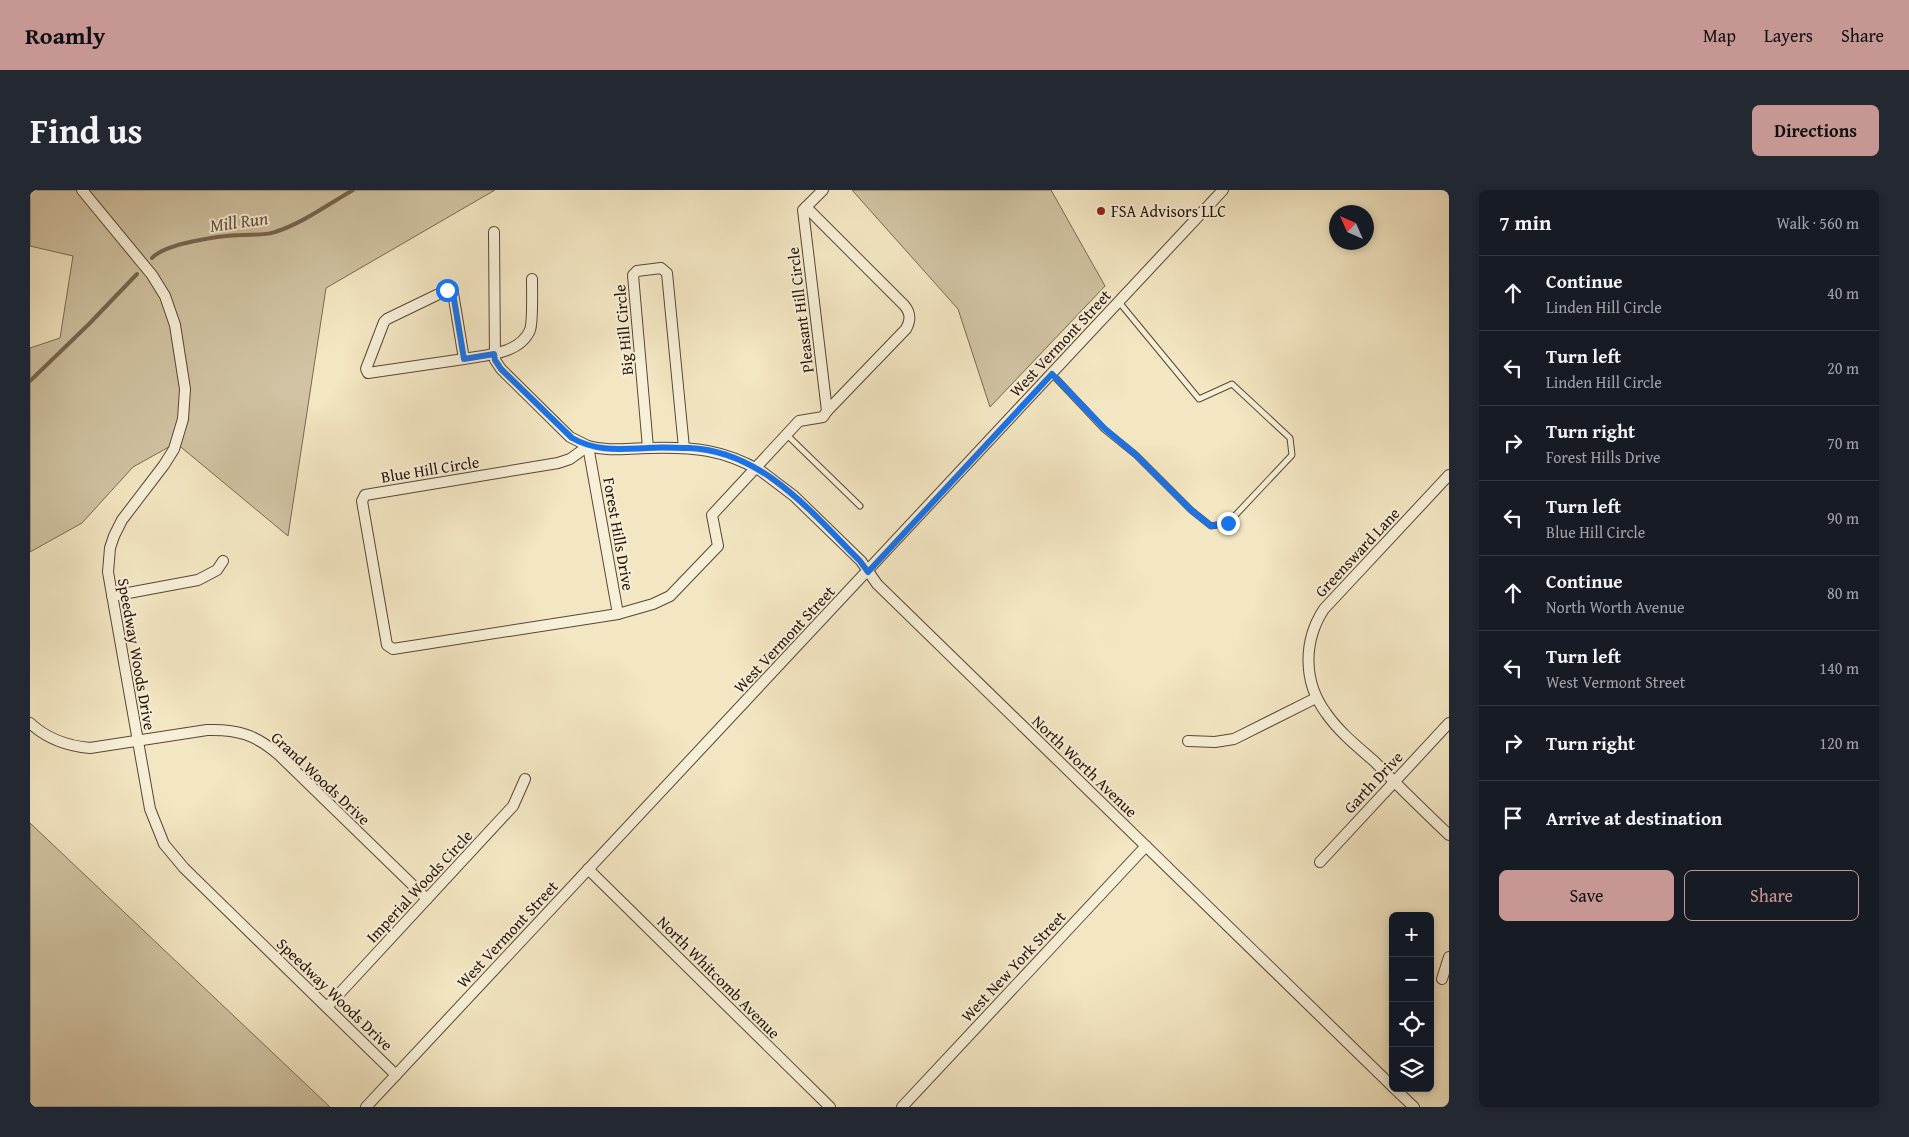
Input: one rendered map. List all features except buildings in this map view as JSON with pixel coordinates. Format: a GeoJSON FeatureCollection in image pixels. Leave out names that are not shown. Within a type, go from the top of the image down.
{"type":"FeatureCollection","features":[{"type":"Feature","properties":{"kind":"street","name":"Speedway Woods Drive"},"geometry":{"type":"LineString","coordinates":[[82,190],[152,275],[165,296],[175,325],[185,389],[183,419],[174,449],[122,520],[110,548],[108,572],[137,741],[150,809],[156,827],[168,849],[184,868],[396,1075]]}},
{"type":"Feature","properties":{"kind":"street"},"geometry":{"type":"LineString","coordinates":[[618,614],[653,604],[670,596],[718,546],[712,515],[799,421],[823,416],[906,329],[910,318],[909,312],[904,305],[806,207],[823,190]]}},
{"type":"Feature","properties":{"kind":"street","name":"West Vermont Street"},"geometry":{"type":"LineString","coordinates":[[366,1107],[1223,190]]}},
{"type":"Feature","properties":{"kind":"street","name":"Pleasant Hill Circle"},"geometry":{"type":"LineString","coordinates":[[806,207],[803,210],[826,411]]}},
{"type":"Feature","properties":{"kind":"street"},"geometry":{"type":"LineString","coordinates":[[494,232],[495,360],[499,367],[570,436],[588,446],[616,450],[684,448],[725,454],[756,468]]}},
{"type":"Feature","properties":{"kind":"street","name":"Big Hill Circle"},"geometry":{"type":"LineString","coordinates":[[648,448],[632,274],[636,271],[661,268],[667,273],[684,448]]}},
{"type":"Feature","properties":{"kind":"street"},"geometry":{"type":"LineString","coordinates":[[464,359],[453,293],[447,290],[387,319],[382,325],[366,369],[370,374],[464,359],[494,354],[512,348],[522,341],[530,330],[532,280]]}},
{"type":"Feature","properties":{"kind":"street","name":"Blue Hill Circle"},"geometry":{"type":"LineString","coordinates":[[588,446],[570,459],[558,463],[365,495],[362,501],[386,642],[389,647],[393,648],[618,614]]}},
{"type":"Feature","properties":{"kind":"street","name":"Forest Hills Drive"},"geometry":{"type":"LineString","coordinates":[[588,446],[618,614]]}},
{"type":"Feature","properties":{"kind":"street","name":"North Worth Avenue"},"geometry":{"type":"LineString","coordinates":[[756,468],[779,483],[794,496],[860,561],[877,584],[1389,1083]]}},
{"type":"Feature","properties":{"kind":"street","name":"Greensward Lane"},"geometry":{"type":"LineString","coordinates":[[1449,474],[1329,603],[1317,620],[1310,639],[1308,659],[1309,676],[1316,698],[1328,716],[1449,835]]}},
{"type":"Feature","properties":{"kind":"street"},"geometry":{"type":"LineString","coordinates":[[112,596],[198,580],[217,570],[222,561]]}},
{"type":"Feature","properties":{"kind":"street"},"geometry":{"type":"LineString","coordinates":[[1188,741],[1214,742],[1234,739],[1316,698]]}},
{"type":"Feature","properties":{"kind":"street","name":"Grand Woods Drive"},"geometry":{"type":"LineString","coordinates":[[30,723],[43,734],[72,746],[96,748],[207,730],[226,730],[245,734],[264,742],[427,899]]}},
{"type":"Feature","properties":{"kind":"street","name":"Garth Drive"},"geometry":{"type":"LineString","coordinates":[[1320,862],[1449,723]]}},
{"type":"Feature","properties":{"kind":"street","name":"Imperial Woods Circle"},"geometry":{"type":"LineString","coordinates":[[326,1007],[513,806],[525,779]]}},
{"type":"Feature","properties":{"kind":"street","name":"West New York Street"},"geometry":{"type":"LineString","coordinates":[[902,1107],[1146,846]]}},
{"type":"Feature","properties":{"kind":"street","name":"North Whitcomb Avenue"},"geometry":{"type":"LineString","coordinates":[[588,869],[830,1107]]}},
{"type":"Feature","properties":{"kind":"street"},"geometry":{"type":"LineString","coordinates":[[1442,979],[1449,957]]}},
{"type":"Feature","properties":{"kind":"street","name":"North Worth Avenue"},"geometry":{"type":"LineString","coordinates":[[1398,1092],[1414,1107]]}},
{"type":"Feature","properties":{"kind":"lane"},"geometry":{"type":"LineString","coordinates":[[1052,374],[1104,428],[1136,455],[1191,510],[1211,526],[1228,523],[1292,455],[1290,438],[1232,384],[1199,400],[1119,302]]}},
{"type":"Feature","properties":{"kind":"lane"},"geometry":{"type":"LineString","coordinates":[[786,435],[860,506]]}},
{"type":"Feature","properties":{"kind":"shaded area"},"geometry":{"type":"Polygon","coordinates":[[[30,190],[495,190],[326,288],[288,536],[176,443],[133,467],[82,523],[30,552],[30,348],[60,338],[73,256],[30,246],[30,190]]]}},
{"type":"Feature","properties":{"kind":"shaded area"},"geometry":{"type":"Polygon","coordinates":[[[852,190],[1051,190],[1105,286],[990,407],[958,309],[852,190]]]}},
{"type":"Feature","properties":{"kind":"shaded area"},"geometry":{"type":"Polygon","coordinates":[[[30,823],[330,1107],[30,1107],[30,823]]]}},
{"type":"Feature","properties":{"kind":"waterway","name":"Mill Run"},"geometry":{"type":"LineString","coordinates":[[152,258],[169,248],[193,241],[275,232],[305,219],[353,190]]}},
{"type":"Feature","properties":{"kind":"waterway","name":"Mill Run"},"geometry":{"type":"LineString","coordinates":[[30,381],[137,274]]}},
{"type":"Feature","properties":{"kind":"place","name":"FSA Advisors LLC"},"geometry":{"type":"Point","coordinates":[1101,211]}},
{"type":"Feature","properties":{"kind":"route"},"geometry":{"type":"LineString","coordinates":[[447,290],[453,293],[464,359],[494,354],[496,364],[572,438],[583,444],[604,450],[690,448],[714,451],[736,458],[779,483],[860,561],[868,572],[1052,374],[1104,428],[1136,455],[1191,510],[1211,526],[1228,523]]}}]}
